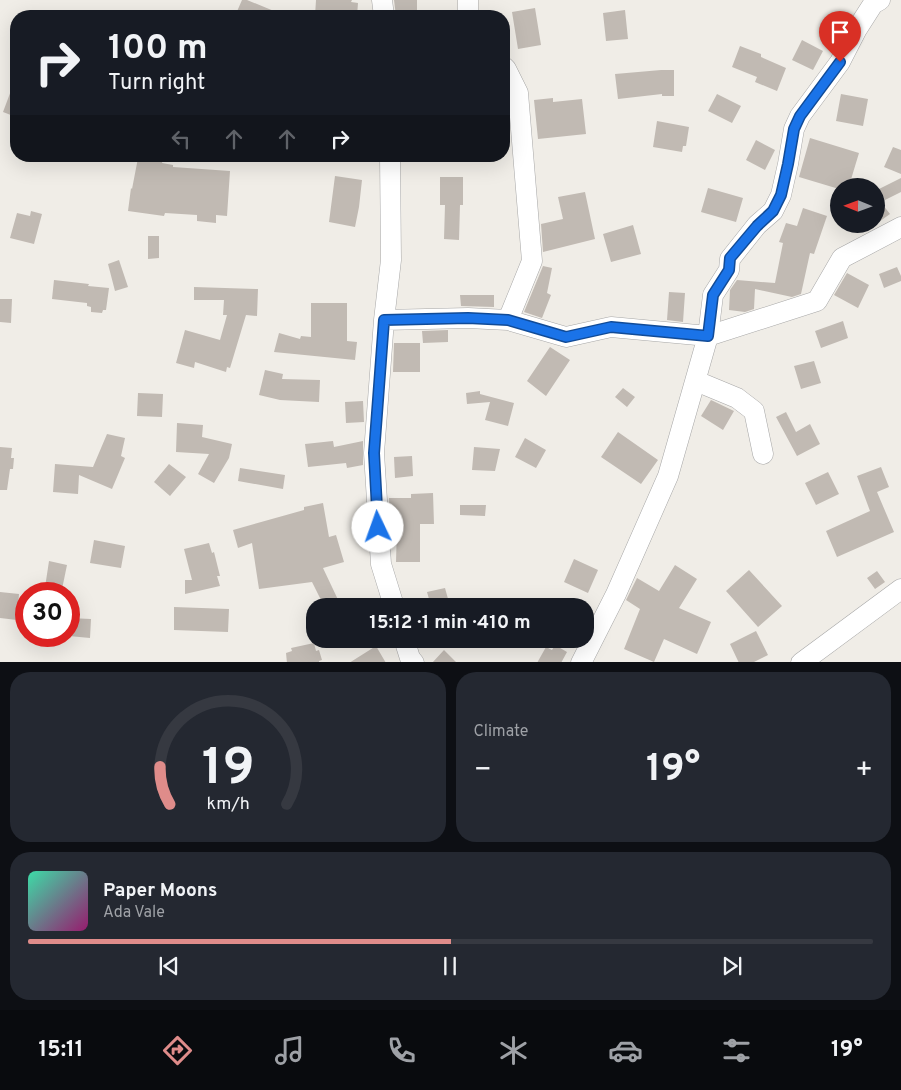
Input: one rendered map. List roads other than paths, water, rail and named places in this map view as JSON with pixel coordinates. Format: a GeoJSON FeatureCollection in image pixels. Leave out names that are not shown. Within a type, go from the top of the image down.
{"type":"FeatureCollection","features":[{"type":"Feature","properties":{"kind":"street"},"geometry":{"type":"LineString","coordinates":[[581,662],[616,594],[668,476],[708,336],[713,295],[729,270],[730,258],[757,226],[773,211],[781,195],[794,129],[800,116],[840,62],[857,29],[874,4],[880,0]]}},
{"type":"Feature","properties":{"kind":"street"},"geometry":{"type":"LineString","coordinates":[[508,320],[532,261],[518,93],[510,76]]}},
{"type":"Feature","properties":{"kind":"street"},"geometry":{"type":"LineString","coordinates":[[390,162],[391,260],[384,320],[374,453],[381,564],[392,598]]}},
{"type":"Feature","properties":{"kind":"street"},"geometry":{"type":"LineString","coordinates":[[384,320],[468,318],[508,320],[566,337],[611,327],[708,336],[817,301],[842,258],[901,227]]}},
{"type":"Feature","properties":{"kind":"street"},"geometry":{"type":"LineString","coordinates":[[696,381],[737,398],[754,411],[763,454]]}},
{"type":"Feature","properties":{"kind":"street"},"geometry":{"type":"LineString","coordinates":[[802,662],[901,589]]}},
{"type":"Feature","properties":{"kind":"street"},"geometry":{"type":"LineString","coordinates":[[407,648],[410,658],[414,662]]}}]}
